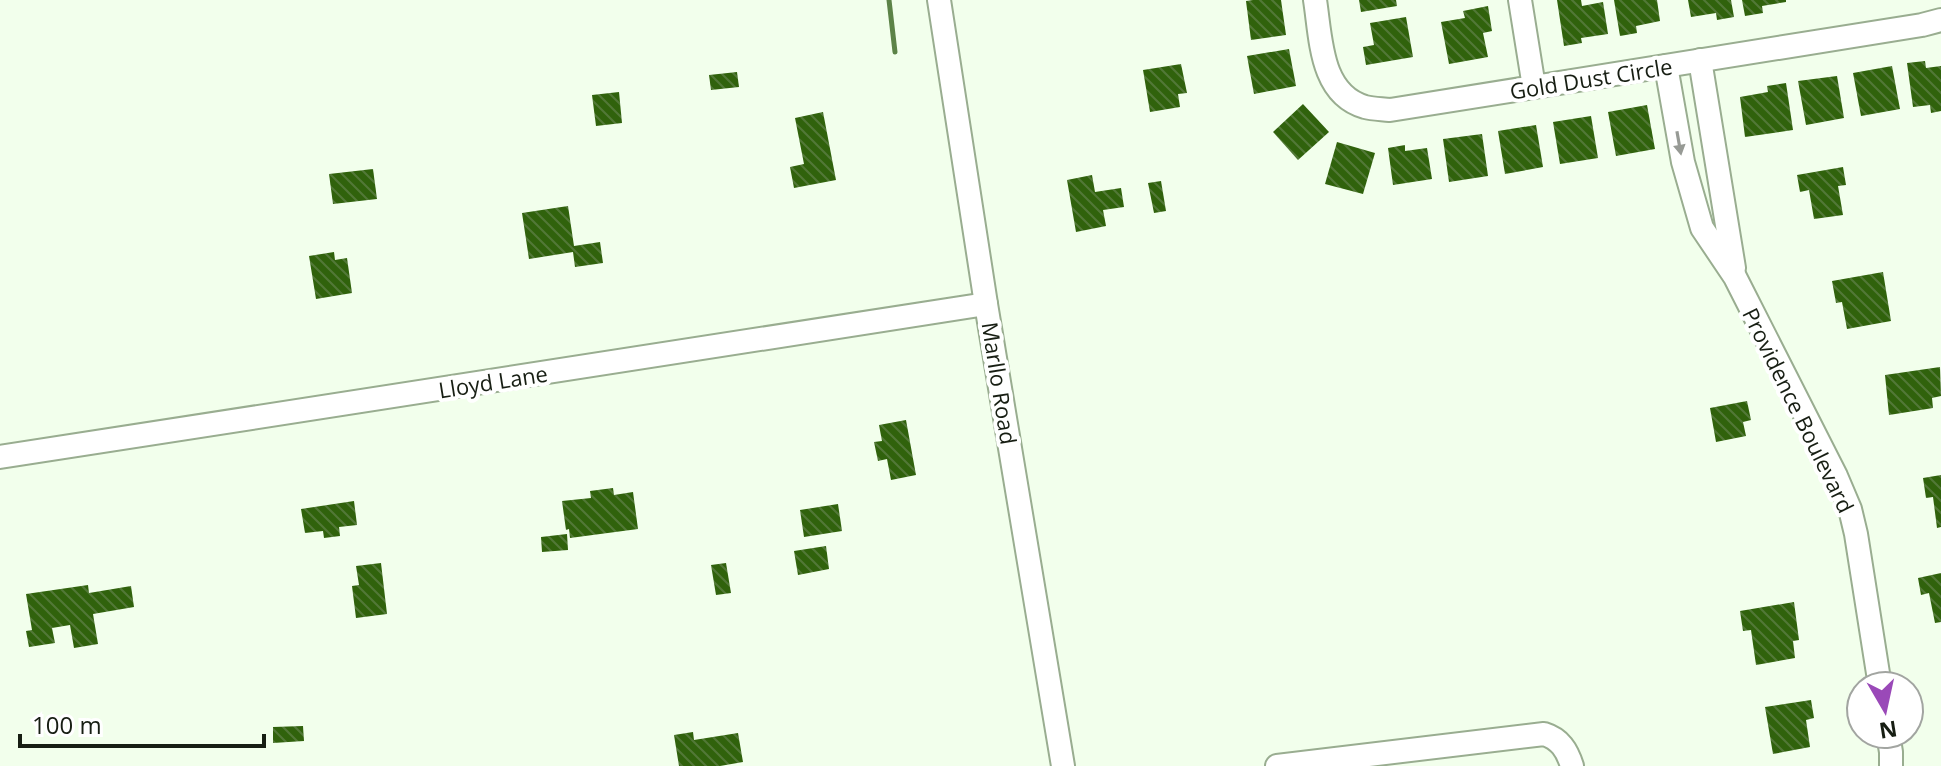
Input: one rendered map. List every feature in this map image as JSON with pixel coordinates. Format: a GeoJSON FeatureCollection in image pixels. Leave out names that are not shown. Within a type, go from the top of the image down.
{"type":"FeatureCollection","features":[{"type":"Feature","properties":{"kind":"street","name":"Marllo Road"},"geometry":{"type":"LineString","coordinates":[[939,0],[1063,766]]}},
{"type":"Feature","properties":{"kind":"street","name":"Gold Dust Circle"},"geometry":{"type":"LineString","coordinates":[[1315,0],[1330,80],[1341,94],[1354,103],[1367,108],[1390,110],[1941,20]]}},
{"type":"Feature","properties":{"kind":"street"},"geometry":{"type":"LineString","coordinates":[[1520,0],[1534,87]]}},
{"type":"Feature","properties":{"kind":"street","name":"Providence Boulevard"},"geometry":{"type":"LineString","coordinates":[[1700,60],[1735,277]]}},
{"type":"Feature","properties":{"kind":"street","name":"Providence Boulevard"},"geometry":{"type":"LineString","coordinates":[[1666,66],[1683,162],[1702,228],[1735,277],[1850,509],[1877,670]]}},
{"type":"Feature","properties":{"kind":"street","name":"Lloyd Lane"},"geometry":{"type":"LineString","coordinates":[[0,457],[986,304]]}},
{"type":"Feature","properties":{"kind":"street"},"geometry":{"type":"LineString","coordinates":[[1277,766],[1544,734],[1555,738],[1565,749],[1572,766]]}},
{"type":"Feature","properties":{"kind":"building"},"geometry":{"type":"Polygon","coordinates":[[[1281,0],[1286,35],[1251,40],[1246,1],[1281,0]]]}},
{"type":"Feature","properties":{"kind":"building"},"geometry":{"type":"Polygon","coordinates":[[[1359,0],[1396,0],[1397,6],[1361,12],[1359,0]]]}},
{"type":"Feature","properties":{"kind":"building"},"geometry":{"type":"Polygon","coordinates":[[[1557,0],[1581,0],[1582,6],[1603,2],[1608,34],[1581,38],[1582,43],[1564,46],[1557,0]]]}},
{"type":"Feature","properties":{"kind":"building"},"geometry":{"type":"Polygon","coordinates":[[[1614,0],[1657,0],[1660,21],[1636,26],[1637,33],[1620,36],[1614,0]]]}},
{"type":"Feature","properties":{"kind":"building"},"geometry":{"type":"Polygon","coordinates":[[[1688,0],[1731,0],[1734,17],[1717,20],[1716,13],[1691,17],[1688,0]]]}},
{"type":"Feature","properties":{"kind":"building"},"geometry":{"type":"Polygon","coordinates":[[[1742,0],[1786,2],[1762,6],[1763,13],[1745,16],[1742,0]]]}},
{"type":"Feature","properties":{"kind":"building"},"geometry":{"type":"Polygon","coordinates":[[[1488,6],[1492,31],[1483,33],[1488,57],[1449,64],[1441,22],[1465,18],[1463,11],[1488,6]]]}},
{"type":"Feature","properties":{"kind":"building"},"geometry":{"type":"Polygon","coordinates":[[[1406,17],[1413,57],[1366,65],[1363,47],[1374,45],[1370,23],[1406,17]]]}},
{"type":"Feature","properties":{"kind":"building"},"geometry":{"type":"Polygon","coordinates":[[[1289,49],[1296,86],[1254,94],[1247,56],[1289,49]]]}},
{"type":"Feature","properties":{"kind":"building"},"geometry":{"type":"Polygon","coordinates":[[[1925,61],[1926,68],[1941,66],[1941,111],[1931,113],[1930,105],[1913,107],[1907,63],[1925,61]]]}},
{"type":"Feature","properties":{"kind":"building"},"geometry":{"type":"Polygon","coordinates":[[[1181,64],[1187,93],[1178,94],[1180,107],[1150,112],[1143,70],[1181,64]]]}},
{"type":"Feature","properties":{"kind":"building"},"geometry":{"type":"Polygon","coordinates":[[[1892,66],[1900,109],[1861,116],[1853,73],[1892,66]]]}},
{"type":"Feature","properties":{"kind":"building"},"geometry":{"type":"Polygon","coordinates":[[[737,72],[739,87],[711,90],[709,75],[737,72]]]}},
{"type":"Feature","properties":{"kind":"building"},"geometry":{"type":"Polygon","coordinates":[[[1837,76],[1844,118],[1806,125],[1798,81],[1837,76]]]}},
{"type":"Feature","properties":{"kind":"building"},"geometry":{"type":"Polygon","coordinates":[[[1786,83],[1793,130],[1745,137],[1740,97],[1768,92],[1767,86],[1786,83]]]}},
{"type":"Feature","properties":{"kind":"building"},"geometry":{"type":"Polygon","coordinates":[[[619,92],[622,123],[596,126],[592,95],[619,92]]]}},
{"type":"Feature","properties":{"kind":"building"},"geometry":{"type":"Polygon","coordinates":[[[1303,104],[1329,132],[1298,160],[1273,132],[1303,104]]]}},
{"type":"Feature","properties":{"kind":"building"},"geometry":{"type":"Polygon","coordinates":[[[1647,105],[1655,149],[1616,156],[1608,112],[1647,105]]]}},
{"type":"Feature","properties":{"kind":"building"},"geometry":{"type":"Polygon","coordinates":[[[823,112],[836,180],[794,188],[790,167],[804,164],[795,118],[823,112]]]}},
{"type":"Feature","properties":{"kind":"building"},"geometry":{"type":"Polygon","coordinates":[[[1591,116],[1598,158],[1560,164],[1553,122],[1591,116]]]}},
{"type":"Feature","properties":{"kind":"building"},"geometry":{"type":"Polygon","coordinates":[[[1536,125],[1543,167],[1505,174],[1498,131],[1536,125]]]}},
{"type":"Feature","properties":{"kind":"building"},"geometry":{"type":"Polygon","coordinates":[[[1482,134],[1488,176],[1449,182],[1443,139],[1482,134]]]}},
{"type":"Feature","properties":{"kind":"building"},"geometry":{"type":"Polygon","coordinates":[[[1337,142],[1375,153],[1363,194],[1325,184],[1337,142]]]}},
{"type":"Feature","properties":{"kind":"building"},"geometry":{"type":"Polygon","coordinates":[[[1405,145],[1405,151],[1427,148],[1432,179],[1393,185],[1388,148],[1405,145]]]}},
{"type":"Feature","properties":{"kind":"building"},"geometry":{"type":"Polygon","coordinates":[[[1843,167],[1846,185],[1838,186],[1843,215],[1814,219],[1809,190],[1800,192],[1797,175],[1843,167]]]}},
{"type":"Feature","properties":{"kind":"building"},"geometry":{"type":"Polygon","coordinates":[[[373,169],[377,199],[333,204],[329,174],[373,169]]]}},
{"type":"Feature","properties":{"kind":"building"},"geometry":{"type":"Polygon","coordinates":[[[1092,175],[1095,192],[1121,188],[1124,207],[1103,210],[1106,226],[1076,232],[1067,180],[1092,175]]]}},
{"type":"Feature","properties":{"kind":"building"},"geometry":{"type":"Polygon","coordinates":[[[1161,181],[1166,211],[1154,213],[1148,183],[1161,181]]]}},
{"type":"Feature","properties":{"kind":"building"},"geometry":{"type":"Polygon","coordinates":[[[568,206],[574,246],[600,242],[603,263],[575,267],[573,252],[529,259],[522,213],[568,206]]]}},
{"type":"Feature","properties":{"kind":"building"},"geometry":{"type":"Polygon","coordinates":[[[334,252],[335,260],[347,258],[352,293],[316,299],[309,256],[334,252]]]}},
{"type":"Feature","properties":{"kind":"building"},"geometry":{"type":"Polygon","coordinates":[[[1883,272],[1891,321],[1847,329],[1842,302],[1836,303],[1832,281],[1883,272]]]}},
{"type":"Feature","properties":{"kind":"building"},"geometry":{"type":"Polygon","coordinates":[[[1940,367],[1941,396],[1932,398],[1933,408],[1889,415],[1885,375],[1940,367]]]}},
{"type":"Feature","properties":{"kind":"building"},"geometry":{"type":"Polygon","coordinates":[[[1747,401],[1751,420],[1743,422],[1746,436],[1716,442],[1710,408],[1747,401]]]}},
{"type":"Feature","properties":{"kind":"building"},"geometry":{"type":"Polygon","coordinates":[[[906,420],[916,475],[891,480],[887,459],[878,461],[874,442],[882,441],[879,425],[906,420]]]}},
{"type":"Feature","properties":{"kind":"building"},"geometry":{"type":"Polygon","coordinates":[[[1941,475],[1941,527],[1937,528],[1933,497],[1926,498],[1923,478],[1941,475]]]}},
{"type":"Feature","properties":{"kind":"building"},"geometry":{"type":"Polygon","coordinates":[[[613,488],[614,495],[633,492],[638,529],[570,538],[562,501],[591,498],[590,491],[613,488]]]}},
{"type":"Feature","properties":{"kind":"building"},"geometry":{"type":"Polygon","coordinates":[[[354,501],[357,525],[339,527],[340,536],[324,538],[323,531],[305,533],[301,509],[354,501]]]}},
{"type":"Feature","properties":{"kind":"building"},"geometry":{"type":"Polygon","coordinates":[[[838,504],[842,531],[804,537],[800,510],[838,504]]]}},
{"type":"Feature","properties":{"kind":"building"},"geometry":{"type":"Polygon","coordinates":[[[567,534],[568,550],[542,552],[541,537],[567,534]]]}},
{"type":"Feature","properties":{"kind":"building"},"geometry":{"type":"Polygon","coordinates":[[[826,546],[829,569],[798,575],[794,551],[826,546]]]}},
{"type":"Feature","properties":{"kind":"building"},"geometry":{"type":"Polygon","coordinates":[[[381,563],[387,614],[356,618],[352,586],[359,585],[356,566],[381,563]]]}},
{"type":"Feature","properties":{"kind":"building"},"geometry":{"type":"Polygon","coordinates":[[[726,563],[731,593],[716,595],[711,565],[726,563]]]}},
{"type":"Feature","properties":{"kind":"building"},"geometry":{"type":"Polygon","coordinates":[[[1941,573],[1941,622],[1935,623],[1929,593],[1921,595],[1918,578],[1941,573]]]}},
{"type":"Feature","properties":{"kind":"building"},"geometry":{"type":"Polygon","coordinates":[[[88,585],[89,593],[131,586],[134,607],[93,614],[98,644],[74,648],[70,625],[52,628],[55,643],[29,647],[26,631],[32,630],[26,594],[88,585]]]}},
{"type":"Feature","properties":{"kind":"building"},"geometry":{"type":"Polygon","coordinates":[[[1794,602],[1799,640],[1793,641],[1795,658],[1756,665],[1751,630],[1743,631],[1740,611],[1794,602]]]}},
{"type":"Feature","properties":{"kind":"building"},"geometry":{"type":"Polygon","coordinates":[[[1811,700],[1814,718],[1806,720],[1810,747],[1773,754],[1765,707],[1811,700]]]}},
{"type":"Feature","properties":{"kind":"building"},"geometry":{"type":"Polygon","coordinates":[[[303,726],[304,741],[273,743],[273,727],[303,726]]]}},
{"type":"Feature","properties":{"kind":"building"},"geometry":{"type":"Polygon","coordinates":[[[693,732],[694,740],[738,733],[743,762],[720,766],[679,766],[674,735],[693,732]]]}},
{"type":"Feature","properties":{"kind":"waterway"},"geometry":{"type":"LineString","coordinates":[[889,0],[895,52]]}}]}
